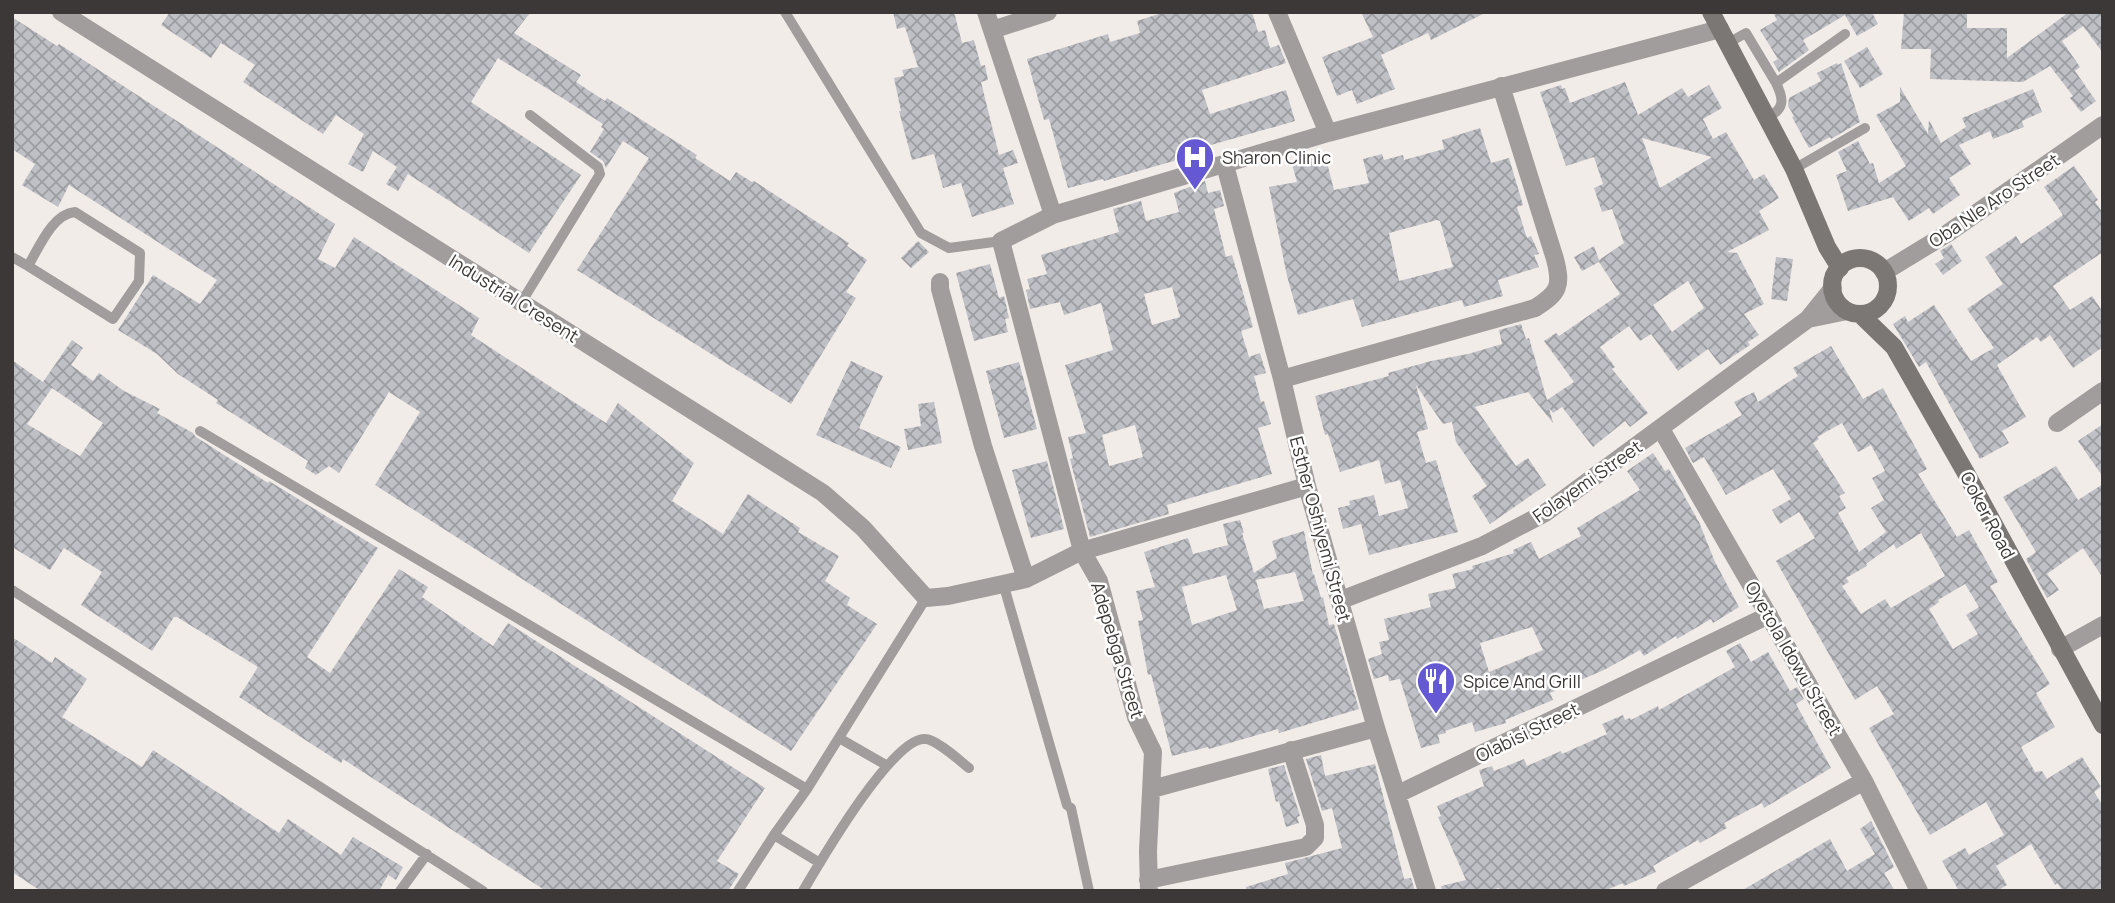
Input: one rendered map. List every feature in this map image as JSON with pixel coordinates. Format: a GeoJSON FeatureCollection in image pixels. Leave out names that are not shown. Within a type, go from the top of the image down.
{"type":"FeatureCollection","features":[{"type":"Feature","properties":{"kind":"main road"},"geometry":{"type":"LineString","coordinates":[[1711,12],[1794,169],[1827,247],[1847,264]]}},
{"type":"Feature","properties":{"kind":"main road"},"geometry":{"type":"LineString","coordinates":[[1871,261],[1884,272],[1888,286],[1882,302],[1874,310],[1853,312],[1835,298],[1835,275],[1847,264],[1871,261]]}},
{"type":"Feature","properties":{"kind":"main road"},"geometry":{"type":"LineString","coordinates":[[1882,302],[1894,347]]}},
{"type":"Feature","properties":{"kind":"main road","name":"Coker Road"},"geometry":{"type":"LineString","coordinates":[[1853,312],[1894,347],[2103,725]]}},
{"type":"Feature","properties":{"kind":"street","name":"Industrial Cresent"},"geometry":{"type":"LineString","coordinates":[[61,12],[823,492],[863,528],[926,598]]}},
{"type":"Feature","properties":{"kind":"street"},"geometry":{"type":"LineString","coordinates":[[986,12],[1053,215]]}},
{"type":"Feature","properties":{"kind":"street"},"geometry":{"type":"LineString","coordinates":[[992,30],[1048,12]]}},
{"type":"Feature","properties":{"kind":"street"},"geometry":{"type":"LineString","coordinates":[[1277,12],[1328,133]]}},
{"type":"Feature","properties":{"kind":"street"},"geometry":{"type":"LineString","coordinates":[[1001,241],[1053,215],[1328,133],[1502,86],[1724,36]]}},
{"type":"Feature","properties":{"kind":"street"},"geometry":{"type":"LineString","coordinates":[[1282,379],[1535,308],[1548,299],[1559,286],[1555,259],[1502,86]]}},
{"type":"Feature","properties":{"kind":"street","name":"Oba Nle Aro Street"},"geometry":{"type":"LineString","coordinates":[[1884,272],[2100,133]]}},
{"type":"Feature","properties":{"kind":"street","name":"Esther Oshiyemi Street"},"geometry":{"type":"LineString","coordinates":[[1225,165],[1282,379],[1307,486],[1376,729],[1427,891]]}},
{"type":"Feature","properties":{"kind":"street","name":"Adepebga Street"},"geometry":{"type":"LineString","coordinates":[[1001,241],[1076,554],[1098,581],[1136,717],[1153,752],[1148,886]]}},
{"type":"Feature","properties":{"kind":"street"},"geometry":{"type":"LineString","coordinates":[[940,282],[983,446],[1026,579]]}},
{"type":"Feature","properties":{"kind":"street"},"geometry":{"type":"LineString","coordinates":[[1808,319],[1833,288]]}},
{"type":"Feature","properties":{"kind":"street"},"geometry":{"type":"LineString","coordinates":[[1808,319],[1853,312]]}},
{"type":"Feature","properties":{"kind":"street","name":"Folayemi Street"},"geometry":{"type":"LineString","coordinates":[[1340,600],[1482,546],[1535,519],[1808,319]]}},
{"type":"Feature","properties":{"kind":"street"},"geometry":{"type":"LineString","coordinates":[[2057,423],[2103,391]]}},
{"type":"Feature","properties":{"kind":"street","name":"Oyetola Idowu Street"},"geometry":{"type":"LineString","coordinates":[[1661,429],[1864,781],[1919,891]]}},
{"type":"Feature","properties":{"kind":"street"},"geometry":{"type":"LineString","coordinates":[[926,598],[948,596],[1002,582],[1026,579],[1076,554],[1307,486]]}},
{"type":"Feature","properties":{"kind":"street","name":"Olabisi Street"},"geometry":{"type":"LineString","coordinates":[[1398,794],[1769,615]]}},
{"type":"Feature","properties":{"kind":"street"},"geometry":{"type":"LineString","coordinates":[[2060,649],[2103,625]]}},
{"type":"Feature","properties":{"kind":"street"},"geometry":{"type":"LineString","coordinates":[[1152,789],[1376,729]]}},
{"type":"Feature","properties":{"kind":"street"},"geometry":{"type":"LineString","coordinates":[[1148,886],[1306,847],[1315,838],[1315,825],[1291,750]]}},
{"type":"Feature","properties":{"kind":"street"},"geometry":{"type":"LineString","coordinates":[[1665,891],[1864,781]]}},
{"type":"Feature","properties":{"kind":"lane"},"geometry":{"type":"LineString","coordinates":[[785,12],[921,233],[949,248],[1001,241]]}},
{"type":"Feature","properties":{"kind":"lane"},"geometry":{"type":"LineString","coordinates":[[1724,36],[1746,33],[1776,83],[1781,93],[1782,106],[1776,114],[1767,118]]}},
{"type":"Feature","properties":{"kind":"lane"},"geometry":{"type":"LineString","coordinates":[[1776,83],[1845,34]]}},
{"type":"Feature","properties":{"kind":"lane"},"geometry":{"type":"LineString","coordinates":[[521,303],[600,174],[598,167],[530,115]]}},
{"type":"Feature","properties":{"kind":"lane"},"geometry":{"type":"LineString","coordinates":[[1794,169],[1865,128]]}},
{"type":"Feature","properties":{"kind":"lane"},"geometry":{"type":"LineString","coordinates":[[12,257],[113,319],[139,281],[140,253],[75,212],[58,218],[28,266]]}},
{"type":"Feature","properties":{"kind":"lane"},"geometry":{"type":"LineString","coordinates":[[200,431],[807,789]]}},
{"type":"Feature","properties":{"kind":"lane"},"geometry":{"type":"LineString","coordinates":[[1002,582],[1067,805],[1071,808],[1089,891]]}},
{"type":"Feature","properties":{"kind":"lane"},"geometry":{"type":"LineString","coordinates":[[12,590],[480,890]]}},
{"type":"Feature","properties":{"kind":"lane"},"geometry":{"type":"LineString","coordinates":[[738,891],[807,789],[926,598]]}},
{"type":"Feature","properties":{"kind":"lane"},"geometry":{"type":"LineString","coordinates":[[839,738],[886,765]]}},
{"type":"Feature","properties":{"kind":"lane"},"geometry":{"type":"LineString","coordinates":[[803,891],[886,765],[908,744],[917,739],[929,738],[970,768]]}},
{"type":"Feature","properties":{"kind":"lane"},"geometry":{"type":"LineString","coordinates":[[774,835],[820,863]]}},
{"type":"Feature","properties":{"kind":"lane"},"geometry":{"type":"LineString","coordinates":[[400,891],[427,854]]}},
{"type":"Feature","properties":{"kind":"building"},"geometry":{"type":"Polygon","coordinates":[[[170,12],[531,12],[514,33],[581,75],[576,82],[605,101],[607,98],[697,155],[695,158],[730,181],[736,172],[754,181],[849,243],[847,246],[867,260],[846,292],[856,298],[791,404],[577,270],[649,158],[623,141],[606,168],[603,161],[590,152],[604,129],[601,127],[603,124],[564,99],[498,58],[471,102],[581,175],[529,253],[408,174],[398,191],[386,184],[397,167],[373,151],[363,172],[348,164],[364,134],[336,115],[323,134],[243,82],[255,65],[221,43],[211,58],[161,25],[170,12]]]}},
{"type":"Feature","properties":{"kind":"building"},"geometry":{"type":"Polygon","coordinates":[[[893,12],[954,12],[962,43],[974,40],[981,66],[985,65],[988,80],[981,82],[999,155],[1013,150],[1018,163],[1003,168],[1014,204],[972,217],[961,183],[943,188],[934,154],[912,160],[899,111],[894,78],[904,76],[902,70],[918,67],[905,27],[897,29],[893,12]]]}},
{"type":"Feature","properties":{"kind":"building"},"geometry":{"type":"Polygon","coordinates":[[[1165,12],[1252,12],[1258,32],[1265,30],[1270,48],[1279,45],[1286,63],[1202,90],[1210,114],[1286,90],[1295,121],[1197,149],[1198,154],[1104,181],[1103,179],[1068,188],[1049,119],[1044,120],[1027,59],[1108,34],[1110,42],[1140,33],[1137,21],[1165,12]]]}},
{"type":"Feature","properties":{"kind":"building"},"geometry":{"type":"Polygon","coordinates":[[[1361,12],[1487,12],[1431,40],[1428,33],[1381,55],[1395,89],[1357,104],[1352,90],[1337,96],[1322,57],[1373,37],[1361,12]]]}},
{"type":"Feature","properties":{"kind":"building"},"geometry":{"type":"Polygon","coordinates":[[[1773,12],[1872,12],[1878,24],[1857,36],[1845,15],[1803,40],[1809,50],[1779,72],[1773,62],[1778,59],[1760,30],[1777,20],[1773,12]]]}},
{"type":"Feature","properties":{"kind":"building"},"geometry":{"type":"Polygon","coordinates":[[[1904,12],[1967,13],[1967,28],[2007,28],[2007,58],[2069,12],[2103,12],[2103,53],[2083,26],[2062,41],[2080,67],[2075,71],[2096,101],[2081,112],[2070,98],[2073,96],[2050,66],[2023,82],[1930,79],[1931,49],[1901,49],[1904,12]]]}},
{"type":"Feature","properties":{"kind":"building"},"geometry":{"type":"Polygon","coordinates":[[[12,17],[57,46],[59,44],[335,224],[318,259],[335,268],[354,237],[479,318],[471,335],[606,423],[618,403],[694,463],[672,501],[723,534],[748,494],[800,528],[798,532],[839,556],[825,581],[850,598],[847,605],[877,624],[791,751],[375,485],[420,412],[389,392],[339,473],[329,466],[316,475],[305,468],[308,461],[216,403],[218,400],[178,374],[157,354],[118,330],[153,275],[200,304],[217,280],[69,185],[58,207],[22,185],[35,164],[12,149],[12,17]]]}},
{"type":"Feature","properties":{"kind":"building"},"geometry":{"type":"Polygon","coordinates":[[[1867,47],[1883,74],[1860,88],[1844,61],[1867,47]]]}},
{"type":"Feature","properties":{"kind":"building"},"geometry":{"type":"Polygon","coordinates":[[[1841,63],[1860,122],[1809,148],[1792,117],[1794,116],[1788,106],[1789,98],[1821,81],[1817,73],[1841,63]]]}},
{"type":"Feature","properties":{"kind":"building"},"geometry":{"type":"Polygon","coordinates":[[[1625,82],[1638,115],[1682,88],[1688,97],[1709,85],[1722,108],[1703,119],[1713,139],[1726,132],[1754,180],[1764,174],[1779,198],[1759,211],[1769,230],[1727,252],[1737,253],[1764,304],[1744,314],[1759,335],[1748,342],[1750,345],[1720,365],[1708,349],[1678,371],[1651,334],[1640,341],[1629,326],[1600,347],[1615,367],[1612,369],[1648,413],[1630,427],[1625,421],[1593,447],[1562,407],[1553,413],[1549,408],[1553,423],[1528,392],[1475,407],[1516,466],[1528,458],[1546,485],[1490,524],[1472,496],[1487,486],[1456,442],[1452,422],[1443,424],[1416,385],[1428,429],[1417,432],[1426,463],[1436,460],[1458,532],[1369,555],[1361,524],[1343,529],[1338,508],[1350,505],[1349,501],[1374,495],[1379,516],[1408,508],[1400,480],[1385,484],[1379,460],[1340,472],[1328,434],[1325,435],[1315,396],[1389,376],[1388,373],[1431,361],[1502,344],[1499,330],[1521,324],[1526,339],[1529,338],[1547,400],[1574,382],[1544,341],[1556,333],[1559,336],[1620,294],[1599,262],[1582,271],[1574,257],[1594,246],[1599,260],[1624,243],[1612,209],[1602,212],[1594,188],[1603,184],[1594,157],[1566,166],[1540,92],[1561,85],[1562,89],[1565,88],[1570,103],[1625,82]],[[1642,138],[1660,188],[1712,157],[1642,138]],[[1688,281],[1653,305],[1672,332],[1704,308],[1688,281]]]}},
{"type":"Feature","properties":{"kind":"building"},"geometry":{"type":"Polygon","coordinates":[[[1900,87],[1928,134],[1929,120],[1941,143],[1966,127],[1962,118],[2033,89],[2042,112],[2022,121],[2024,127],[1993,139],[1990,131],[1959,145],[1971,164],[1949,178],[1960,195],[1933,214],[1929,208],[1909,221],[1893,197],[1848,211],[1836,175],[1847,171],[1838,152],[1865,137],[1858,141],[1870,164],[1873,163],[1879,183],[1906,166],[1876,115],[1900,102],[1900,87]]]}},
{"type":"Feature","properties":{"kind":"building"},"geometry":{"type":"Polygon","coordinates":[[[1480,128],[1491,163],[1509,158],[1523,205],[1517,207],[1527,238],[1531,236],[1539,254],[1534,255],[1539,267],[1498,280],[1503,296],[1464,307],[1462,300],[1362,327],[1353,299],[1298,315],[1287,276],[1269,187],[1297,182],[1292,164],[1325,155],[1334,190],[1369,183],[1363,159],[1382,154],[1384,160],[1403,155],[1404,160],[1444,149],[1442,140],[1480,128]],[[1440,221],[1389,233],[1399,281],[1453,267],[1440,221]]]}},
{"type":"Feature","properties":{"kind":"building"},"geometry":{"type":"Polygon","coordinates":[[[2074,166],[2098,200],[2095,202],[2103,213],[2103,252],[2053,286],[2070,310],[2092,296],[2103,312],[2103,347],[2073,368],[2050,335],[2041,342],[2037,337],[1997,365],[2026,417],[2002,431],[2009,443],[1980,459],[1926,362],[1919,367],[1893,324],[1905,316],[1908,322],[1934,305],[1971,361],[1994,348],[1967,309],[2003,284],[1985,257],[2016,236],[2021,244],[2063,215],[2044,187],[2074,166]]]}},
{"type":"Feature","properties":{"kind":"building"},"geometry":{"type":"Polygon","coordinates":[[[1205,181],[1208,193],[1220,190],[1224,206],[1214,209],[1226,257],[1232,255],[1253,327],[1241,331],[1249,357],[1260,353],[1266,373],[1254,376],[1271,424],[1258,428],[1272,474],[1167,505],[1169,514],[1090,537],[1070,459],[1073,458],[1068,437],[1086,433],[1065,365],[1113,350],[1101,303],[1064,315],[1060,302],[1030,309],[1027,279],[1047,274],[1041,255],[1119,232],[1113,209],[1141,201],[1146,221],[1179,212],[1174,193],[1205,181]],[[1172,287],[1144,294],[1152,325],[1180,317],[1172,287]],[[1135,425],[1102,435],[1109,466],[1143,457],[1135,425]]]}},
{"type":"Feature","properties":{"kind":"building"},"geometry":{"type":"Polygon","coordinates":[[[918,241],[929,252],[911,268],[901,258],[918,241]]]}},
{"type":"Feature","properties":{"kind":"building"},"geometry":{"type":"Polygon","coordinates":[[[1951,244],[1962,261],[1943,275],[1935,264],[1944,258],[1940,251],[1951,244]]]}},
{"type":"Feature","properties":{"kind":"building"},"geometry":{"type":"Polygon","coordinates":[[[1776,257],[1793,259],[1787,301],[1771,299],[1776,257]]]}},
{"type":"Feature","properties":{"kind":"building"},"geometry":{"type":"Polygon","coordinates":[[[990,264],[999,298],[1004,296],[1009,318],[1005,319],[1008,332],[974,341],[956,273],[990,264]]]}},
{"type":"Feature","properties":{"kind":"building"},"geometry":{"type":"Polygon","coordinates":[[[72,340],[83,348],[71,365],[93,381],[99,373],[124,391],[160,409],[157,413],[193,433],[268,483],[269,481],[378,548],[307,657],[330,673],[399,569],[428,587],[422,597],[493,646],[508,623],[765,788],[717,861],[739,874],[728,891],[546,891],[343,759],[341,763],[239,697],[258,667],[177,617],[174,617],[152,651],[81,605],[102,572],[64,548],[50,570],[12,547],[12,360],[43,382],[72,340]],[[52,388],[27,424],[80,456],[103,423],[52,388]]]}},
{"type":"Feature","properties":{"kind":"building"},"geometry":{"type":"Polygon","coordinates":[[[1831,346],[1863,399],[1883,388],[1927,469],[1918,474],[1957,537],[1969,530],[1998,582],[1990,586],[2050,684],[2036,693],[2055,727],[2021,747],[2035,772],[2042,771],[2047,779],[2082,757],[2101,787],[2094,792],[2103,806],[2103,891],[2063,891],[2057,883],[2055,885],[2031,844],[1996,866],[2007,885],[1997,891],[1959,891],[1942,861],[1965,848],[1969,855],[2004,835],[1986,802],[1930,835],[1869,728],[1894,714],[1877,686],[1855,700],[1776,561],[1815,538],[1799,512],[1780,524],[1772,510],[1791,499],[1773,469],[1726,495],[1704,457],[1693,463],[1685,448],[1742,415],[1734,402],[1754,392],[1758,402],[1798,376],[1793,368],[1831,346]],[[1842,423],[1817,437],[1819,439],[1813,443],[1845,493],[1839,496],[1846,508],[1838,513],[1859,552],[1886,532],[1871,508],[1884,500],[1872,478],[1885,471],[1871,445],[1858,452],[1842,423]],[[1921,533],[1896,549],[1894,544],[1866,564],[1867,566],[1846,578],[1849,582],[1842,586],[1861,614],[1885,599],[1891,608],[1945,576],[1921,533]],[[1965,584],[1938,600],[1939,602],[1929,609],[1953,649],[1978,634],[1966,615],[1979,607],[1965,584]]]}},
{"type":"Feature","properties":{"kind":"building"},"geometry":{"type":"Polygon","coordinates":[[[851,361],[883,376],[859,428],[901,447],[891,468],[816,435],[851,361]]]}},
{"type":"Feature","properties":{"kind":"building"},"geometry":{"type":"Polygon","coordinates":[[[1019,362],[1037,429],[1004,438],[986,371],[1019,362]]]}},
{"type":"Feature","properties":{"kind":"building"},"geometry":{"type":"Polygon","coordinates":[[[934,402],[942,443],[908,450],[904,429],[921,426],[918,404],[934,402]]]}},
{"type":"Feature","properties":{"kind":"building"},"geometry":{"type":"Polygon","coordinates":[[[2103,424],[2103,477],[2078,441],[2103,424]]]}},
{"type":"Feature","properties":{"kind":"building"},"geometry":{"type":"Polygon","coordinates":[[[1653,453],[1665,471],[1669,469],[1699,522],[1715,562],[1739,607],[1713,623],[1711,619],[1677,639],[1676,636],[1644,656],[1640,650],[1604,670],[1550,693],[1553,700],[1505,720],[1506,723],[1475,732],[1472,722],[1445,731],[1446,733],[1438,735],[1440,743],[1421,748],[1400,679],[1389,681],[1388,675],[1374,679],[1368,659],[1382,654],[1379,642],[1389,640],[1384,619],[1431,607],[1428,594],[1456,588],[1452,574],[1514,553],[1513,550],[1531,542],[1539,559],[1581,536],[1577,528],[1640,490],[1627,471],[1653,453]],[[1532,627],[1480,643],[1489,672],[1543,650],[1532,627]]]}},
{"type":"Feature","properties":{"kind":"building"},"geometry":{"type":"Polygon","coordinates":[[[1047,461],[1064,529],[1031,538],[1012,470],[1047,461]]]}},
{"type":"Feature","properties":{"kind":"building"},"geometry":{"type":"Polygon","coordinates":[[[2056,466],[2078,500],[2103,484],[2103,578],[2083,548],[2047,574],[2059,590],[2047,598],[2026,559],[2036,552],[2003,497],[2056,466]]]}},
{"type":"Feature","properties":{"kind":"building"},"geometry":{"type":"Polygon","coordinates":[[[1240,520],[1254,573],[1277,558],[1272,541],[1304,531],[1313,575],[1321,598],[1323,597],[1329,625],[1334,624],[1359,709],[1279,733],[1278,729],[1209,749],[1208,747],[1172,756],[1151,674],[1148,675],[1138,621],[1143,620],[1136,591],[1155,587],[1144,552],[1188,538],[1193,554],[1228,545],[1223,524],[1240,520]],[[1295,572],[1256,580],[1264,609],[1304,601],[1295,572]],[[1226,575],[1182,587],[1192,625],[1237,610],[1226,575]]]}},
{"type":"Feature","properties":{"kind":"building"},"geometry":{"type":"Polygon","coordinates":[[[12,637],[52,663],[55,657],[87,679],[62,717],[142,767],[153,750],[279,833],[288,819],[341,855],[353,837],[403,867],[396,880],[388,875],[379,891],[41,891],[12,872],[12,637]]]}},
{"type":"Feature","properties":{"kind":"building"},"geometry":{"type":"Polygon","coordinates":[[[1740,643],[1751,662],[1768,652],[1790,691],[1797,687],[1804,699],[1796,704],[1831,768],[1764,808],[1762,803],[1724,823],[1727,828],[1700,843],[1698,840],[1653,866],[1656,872],[1624,886],[1623,883],[1604,891],[1500,891],[1499,888],[1487,891],[1442,891],[1441,886],[1466,880],[1438,817],[1441,816],[1437,806],[1484,786],[1479,770],[1492,766],[1494,771],[1524,759],[1527,766],[1607,734],[1602,724],[1623,715],[1625,720],[1631,720],[1658,706],[1659,710],[1735,667],[1726,651],[1740,643]]]}},
{"type":"Feature","properties":{"kind":"building"},"geometry":{"type":"Polygon","coordinates":[[[1321,755],[1325,776],[1375,764],[1404,879],[1411,878],[1415,891],[1246,891],[1246,887],[1288,874],[1285,863],[1342,848],[1332,808],[1322,811],[1306,759],[1321,755]]]}},
{"type":"Feature","properties":{"kind":"building"},"geometry":{"type":"Polygon","coordinates":[[[1284,765],[1300,816],[1297,817],[1299,823],[1286,827],[1279,801],[1276,802],[1268,769],[1284,765]]]}},
{"type":"Feature","properties":{"kind":"building"},"geometry":{"type":"Polygon","coordinates":[[[1871,821],[1894,867],[1884,873],[1895,891],[1741,891],[1830,839],[1847,871],[1875,854],[1860,829],[1871,821]]]}},
{"type":"Feature","properties":{"kind":"place","name":"Sharon Clinic"},"geometry":{"type":"Point","coordinates":[1195,191]}},
{"type":"Feature","properties":{"kind":"place","name":"Spice And Grill"},"geometry":{"type":"Point","coordinates":[1436,715]}}]}
